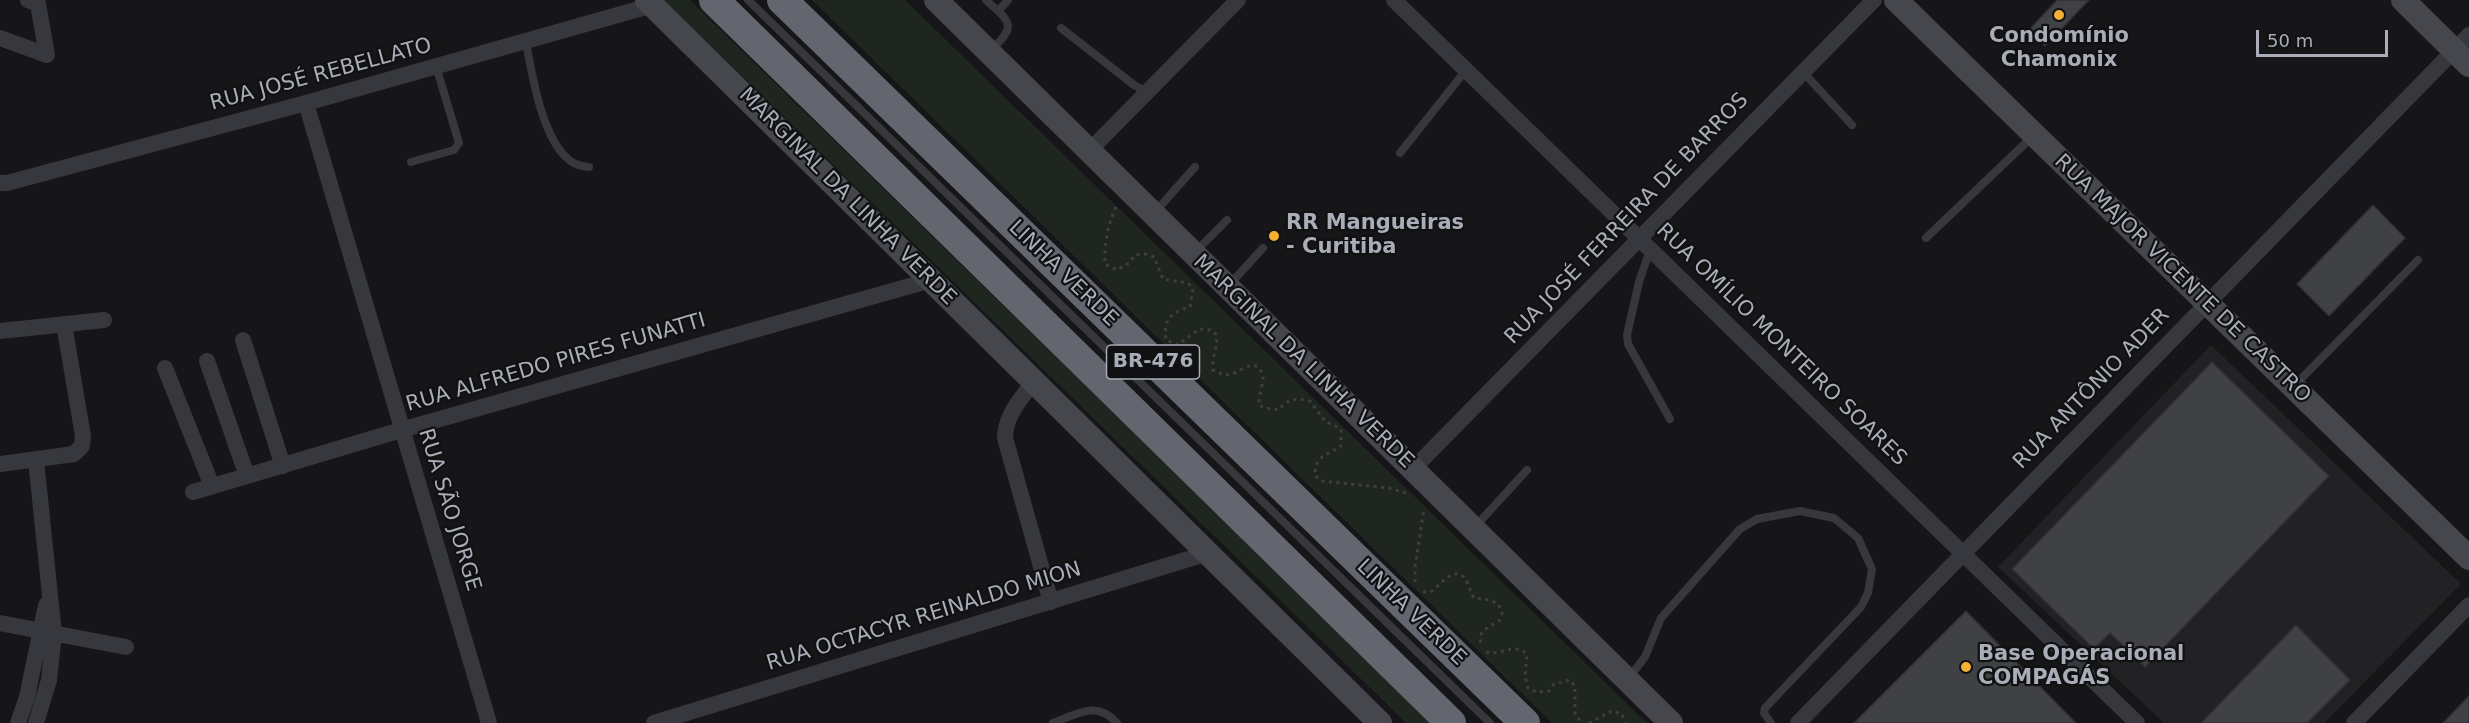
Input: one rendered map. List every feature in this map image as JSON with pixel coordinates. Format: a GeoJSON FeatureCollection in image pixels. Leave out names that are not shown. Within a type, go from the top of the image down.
{"type":"FeatureCollection","features":[{"type":"Feature","properties":{"kind":"highway","name":"BR-476"},"geometry":{"type":"LineString","coordinates":[[714,0],[1451,723]]}},
{"type":"Feature","properties":{"kind":"highway","name":"LINHA VERDE"},"geometry":{"type":"LineString","coordinates":[[782,0],[1525,723]]}},
{"type":"Feature","properties":{"kind":"main road","name":"MARGINAL DA LINHA VERDE"},"geometry":{"type":"LineString","coordinates":[[936,0],[1671,723]]}},
{"type":"Feature","properties":{"kind":"main road","name":"RUA MAJOR VICENTE DE CASTRO"},"geometry":{"type":"LineString","coordinates":[[1896,0],[2469,558]]}},
{"type":"Feature","properties":{"kind":"main road"},"geometry":{"type":"LineString","coordinates":[[2403,0],[2464,50]]}},
{"type":"Feature","properties":{"kind":"main road","name":"MARGINAL DA LINHA VERDE"},"geometry":{"type":"LineString","coordinates":[[650,3],[1380,723]]}},
{"type":"Feature","properties":{"kind":"street"},"geometry":{"type":"LineString","coordinates":[[0,38],[47,55],[38,4],[28,0]]}},
{"type":"Feature","properties":{"kind":"street"},"geometry":{"type":"LineString","coordinates":[[1089,151],[1238,0]]}},
{"type":"Feature","properties":{"kind":"street","name":"RUA OMÍLIO MONTEIRO SOARES"},"geometry":{"type":"LineString","coordinates":[[1394,0],[2137,723]]}},
{"type":"Feature","properties":{"kind":"street","name":"RUA JOSÉ FERREIRA DE BARROS"},"geometry":{"type":"LineString","coordinates":[[1413,469],[1645,244],[1803,72],[1874,0]]}},
{"type":"Feature","properties":{"kind":"street","name":"RUA JOSÉ REBELLATO"},"geometry":{"type":"LineString","coordinates":[[0,183],[306,103],[526,42],[650,3]]}},
{"type":"Feature","properties":{"kind":"street","name":"RUA ANTÔNIO ADER"},"geometry":{"type":"LineString","coordinates":[[1798,723],[2207,304],[2464,50]]}},
{"type":"Feature","properties":{"kind":"street","name":"RUA SÃO JORGE"},"geometry":{"type":"LineString","coordinates":[[306,103],[489,723]]}},
{"type":"Feature","properties":{"kind":"street","name":"RUA ALFREDO PIRES FUNATTI"},"geometry":{"type":"LineString","coordinates":[[193,492],[401,430],[932,280]]}},
{"type":"Feature","properties":{"kind":"street"},"geometry":{"type":"LineString","coordinates":[[0,331],[104,320]]}},
{"type":"Feature","properties":{"kind":"street"},"geometry":{"type":"LineString","coordinates":[[0,464],[74,454],[82,446],[83,436],[64,324]]}},
{"type":"Feature","properties":{"kind":"street"},"geometry":{"type":"LineString","coordinates":[[243,340],[283,466]]}},
{"type":"Feature","properties":{"kind":"street"},"geometry":{"type":"LineString","coordinates":[[207,360],[247,476]]}},
{"type":"Feature","properties":{"kind":"street"},"geometry":{"type":"LineString","coordinates":[[165,368],[212,486]]}},
{"type":"Feature","properties":{"kind":"street"},"geometry":{"type":"LineString","coordinates":[[1034,381],[1009,416],[1005,427],[1005,438],[1051,602]]}},
{"type":"Feature","properties":{"kind":"street"},"geometry":{"type":"LineString","coordinates":[[36,460],[49,592],[47,633],[49,680],[36,723]]}},
{"type":"Feature","properties":{"kind":"street","name":"RUA OCTACYR REINALDO MION"},"geometry":{"type":"LineString","coordinates":[[654,723],[1208,553]]}},
{"type":"Feature","properties":{"kind":"street"},"geometry":{"type":"LineString","coordinates":[[2354,723],[2469,605]]}},
{"type":"Feature","properties":{"kind":"street"},"geometry":{"type":"LineString","coordinates":[[0,623],[126,647]]}},
{"type":"Feature","properties":{"kind":"street"},"geometry":{"type":"LineString","coordinates":[[18,723],[47,633]]}},
{"type":"Feature","properties":{"kind":"lane"},"geometry":{"type":"LineString","coordinates":[[748,0],[1490,723]]}},
{"type":"Feature","properties":{"kind":"lane"},"geometry":{"type":"LineString","coordinates":[[986,0],[1008,23],[1009,29],[1006,36],[989,52]]}},
{"type":"Feature","properties":{"kind":"lane"},"geometry":{"type":"LineString","coordinates":[[998,11],[1008,0]]}},
{"type":"Feature","properties":{"kind":"lane"},"geometry":{"type":"LineString","coordinates":[[1061,28],[1134,85],[1147,92]]}},
{"type":"Feature","properties":{"kind":"lane"},"geometry":{"type":"LineString","coordinates":[[526,42],[536,88],[554,142],[568,160],[578,166],[589,167]]}},
{"type":"Feature","properties":{"kind":"lane"},"geometry":{"type":"LineString","coordinates":[[411,162],[454,150],[459,143],[436,66]]}},
{"type":"Feature","properties":{"kind":"lane"},"geometry":{"type":"LineString","coordinates":[[1400,153],[1466,70]]}},
{"type":"Feature","properties":{"kind":"lane"},"geometry":{"type":"LineString","coordinates":[[1803,72],[1852,125]]}},
{"type":"Feature","properties":{"kind":"lane"},"geometry":{"type":"LineString","coordinates":[[1926,238],[2034,135]]}},
{"type":"Feature","properties":{"kind":"lane"},"geometry":{"type":"LineString","coordinates":[[1154,214],[1195,167]]}},
{"type":"Feature","properties":{"kind":"lane"},"geometry":{"type":"LineString","coordinates":[[1194,254],[1227,220]]}},
{"type":"Feature","properties":{"kind":"lane"},"geometry":{"type":"LineString","coordinates":[[1645,244],[1627,335],[1628,344],[1670,419]]}},
{"type":"Feature","properties":{"kind":"lane"},"geometry":{"type":"LineString","coordinates":[[1227,287],[1263,248]]}},
{"type":"Feature","properties":{"kind":"lane"},"geometry":{"type":"LineString","coordinates":[[2293,387],[2418,260]]}},
{"type":"Feature","properties":{"kind":"lane"},"geometry":{"type":"LineString","coordinates":[[1474,529],[1527,470]]}},
{"type":"Feature","properties":{"kind":"lane"},"geometry":{"type":"LineString","coordinates":[[1628,680],[1645,657],[1661,618],[1740,529],[1757,519],[1800,511],[1834,518],[1858,538],[1872,569],[1868,593],[1861,607],[1766,708],[1764,713],[1771,723]]}},
{"type":"Feature","properties":{"kind":"lane"},"geometry":{"type":"LineString","coordinates":[[1053,723],[1093,709],[1109,714],[1117,723]]}},
{"type":"Feature","properties":{"kind":"path"},"geometry":{"type":"LineString","coordinates":[[1120,200],[1111,219],[1104,249],[1105,264],[1117,270],[1129,264],[1135,255],[1145,254],[1154,257],[1163,279],[1188,283],[1193,289],[1190,307],[1179,309],[1166,321],[1164,329],[1166,340],[1178,345],[1186,340],[1190,333],[1199,329],[1210,330],[1216,334],[1218,342],[1212,358],[1214,370],[1223,375],[1235,373],[1240,368],[1249,365],[1257,368],[1263,376],[1258,392],[1259,405],[1279,410],[1284,403],[1293,399],[1310,401],[1325,421],[1341,429],[1341,446],[1321,457],[1315,465],[1315,476],[1322,481],[1389,488],[1407,493]]}},
{"type":"Feature","properties":{"kind":"path"},"geometry":{"type":"LineString","coordinates":[[1425,498],[1414,580],[1422,592],[1432,591],[1444,577],[1452,574],[1466,580],[1474,598],[1490,600],[1499,606],[1502,613],[1499,621],[1482,630],[1480,645],[1486,652],[1494,654],[1512,648],[1522,650],[1527,654],[1525,676],[1528,688],[1536,692],[1549,691],[1554,684],[1570,680],[1575,686],[1575,715],[1583,723]]}},
{"type":"Feature","properties":{"kind":"path"},"geometry":{"type":"LineString","coordinates":[[1589,723],[1612,711],[1622,714],[1625,723]]}},
{"type":"Feature","properties":{"kind":"shaded area"},"geometry":{"type":"Polygon","coordinates":[[[664,0],[690,0],[1431,723],[1406,723],[664,0]]]}},
{"type":"Feature","properties":{"kind":"shaded area"},"geometry":{"type":"Polygon","coordinates":[[[812,0],[905,0],[1647,723],[1552,723],[812,0]]]}},
{"type":"Feature","properties":{"kind":"shaded area"},"geometry":{"type":"Polygon","coordinates":[[[2211,345],[2461,584],[2324,723],[2164,723],[1998,567],[2211,345]]]}},
{"type":"Feature","properties":{"kind":"building","name":"Condomínio Chamonix"},"geometry":{"type":"Polygon","coordinates":[[[2057,0],[2089,0],[2045,46],[2029,30],[2057,0]]]}},
{"type":"Feature","properties":{"kind":"building"},"geometry":{"type":"Polygon","coordinates":[[[2373,205],[2405,238],[2329,316],[2297,284],[2373,205]]]}},
{"type":"Feature","properties":{"kind":"building"},"geometry":{"type":"Polygon","coordinates":[[[2212,362],[2329,476],[2145,667],[2110,633],[2094,649],[2012,569],[2212,362]]]}},
{"type":"Feature","properties":{"kind":"building","name":"Base Operacional COMPAGÁS"},"geometry":{"type":"Polygon","coordinates":[[[1966,611],[2076,723],[1854,723],[1966,611]]]}},
{"type":"Feature","properties":{"kind":"building"},"geometry":{"type":"Polygon","coordinates":[[[2296,625],[2350,680],[2307,723],[2201,723],[2296,625]]]}},
{"type":"Feature","properties":{"kind":"building"},"geometry":{"type":"Polygon","coordinates":[[[2469,696],[2469,723],[2443,723],[2469,696]]]}},
{"type":"Feature","properties":{"kind":"place","name":"Condomínio Chamonix"},"geometry":{"type":"Point","coordinates":[2059,15]}},
{"type":"Feature","properties":{"kind":"place","name":"RR Mangueiras - Curitiba"},"geometry":{"type":"Point","coordinates":[1274,236]}},
{"type":"Feature","properties":{"kind":"place","name":"Base Operacional COMPAGÁS"},"geometry":{"type":"Point","coordinates":[1966,667]}}]}
